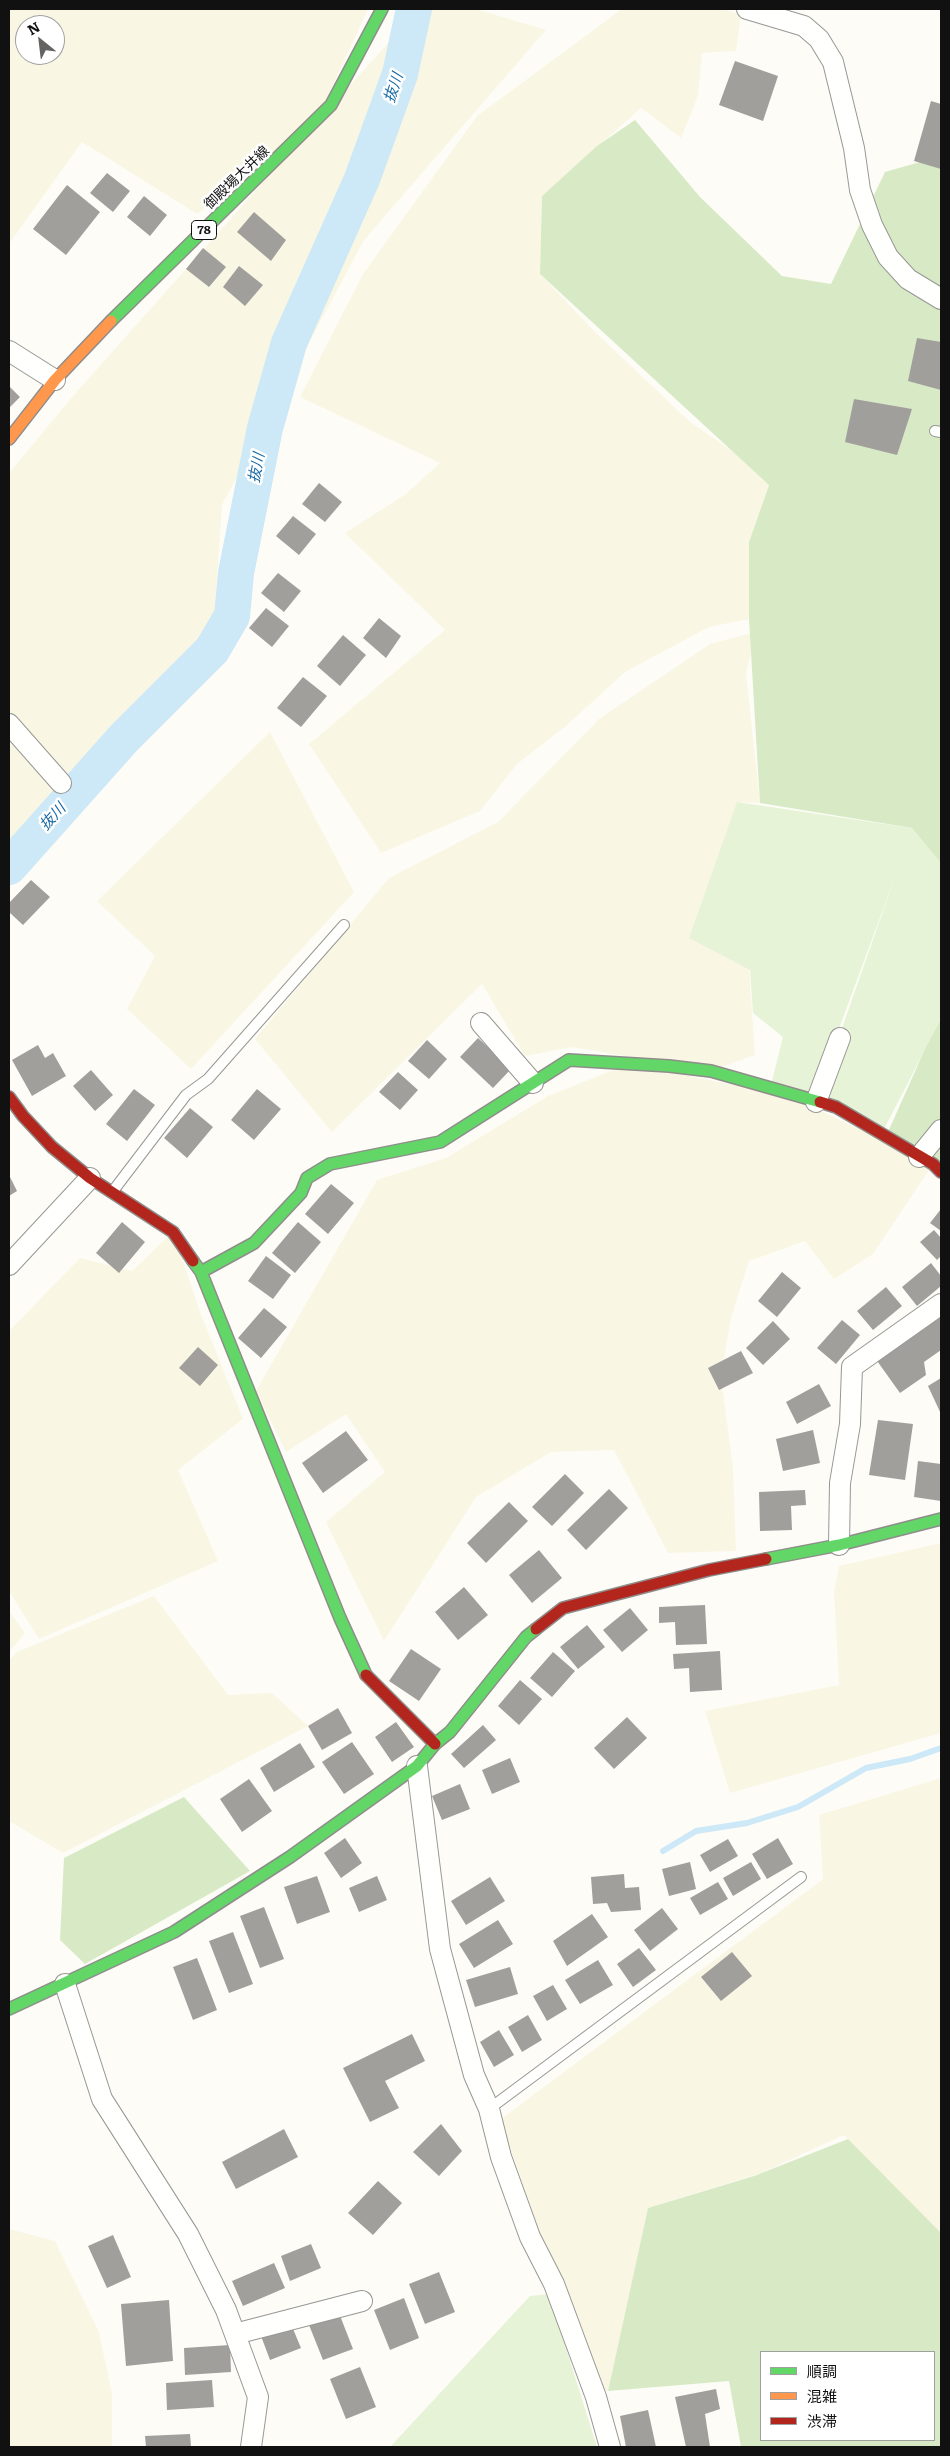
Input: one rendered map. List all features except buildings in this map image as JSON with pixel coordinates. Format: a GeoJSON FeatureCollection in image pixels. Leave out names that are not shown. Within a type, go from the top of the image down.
{"type":"FeatureCollection","features":[{"type":"Feature","properties":{"kind":"street","name":"御殿場大井線"},"geometry":{"type":"LineString","coordinates":[[9,439],[55,380],[94,337],[331,105],[382,9]]}},
{"type":"Feature","properties":{"kind":"street"},"geometry":{"type":"LineString","coordinates":[[748,9],[804,26],[819,40],[833,62],[854,148],[860,190],[872,225],[888,257],[908,279],[941,299]]}},
{"type":"Feature","properties":{"kind":"street"},"geometry":{"type":"LineString","coordinates":[[9,351],[55,380]]}},
{"type":"Feature","properties":{"kind":"street"},"geometry":{"type":"LineString","coordinates":[[9,724],[61,783]]}},
{"type":"Feature","properties":{"kind":"street"},"geometry":{"type":"LineString","coordinates":[[481,1023],[533,1083]]}},
{"type":"Feature","properties":{"kind":"street"},"geometry":{"type":"LineString","coordinates":[[816,1102],[840,1038]]}},
{"type":"Feature","properties":{"kind":"street"},"geometry":{"type":"LineString","coordinates":[[201,1272],[254,1243],[301,1193],[307,1178],[330,1164],[440,1142],[568,1060],[669,1066],[710,1071],[836,1107],[933,1164],[941,1172]]}},
{"type":"Feature","properties":{"kind":"street"},"geometry":{"type":"LineString","coordinates":[[9,1096],[23,1116],[52,1146],[90,1178],[173,1232],[201,1272],[337,1609],[366,1675],[435,1744]]}},
{"type":"Feature","properties":{"kind":"street"},"geometry":{"type":"LineString","coordinates":[[919,1157],[941,1130]]}},
{"type":"Feature","properties":{"kind":"street"},"geometry":{"type":"LineString","coordinates":[[9,1265],[90,1178]]}},
{"type":"Feature","properties":{"kind":"street"},"geometry":{"type":"LineString","coordinates":[[839,1545],[840,1483],[850,1424],[852,1367],[941,1304]]}},
{"type":"Feature","properties":{"kind":"street"},"geometry":{"type":"LineString","coordinates":[[9,2009],[174,1932],[290,1857],[417,1766],[435,1744],[450,1732],[526,1637],[563,1608],[709,1570],[839,1545],[941,1519]]}},
{"type":"Feature","properties":{"kind":"street"},"geometry":{"type":"LineString","coordinates":[[417,1766],[440,1949],[474,2075],[489,2109],[501,2157],[530,2237],[554,2284],[596,2398],[610,2447]]}},
{"type":"Feature","properties":{"kind":"street"},"geometry":{"type":"LineString","coordinates":[[65,1984],[102,2099],[188,2234],[226,2310],[258,2397],[251,2447]]}},
{"type":"Feature","properties":{"kind":"street"},"geometry":{"type":"LineString","coordinates":[[235,2334],[362,2301]]}},
{"type":"Feature","properties":{"kind":"lane"},"geometry":{"type":"LineString","coordinates":[[112,1192],[186,1095],[208,1079],[344,925]]}},
{"type":"Feature","properties":{"kind":"lane"},"geometry":{"type":"LineString","coordinates":[[489,2109],[801,1878]]}},
{"type":"Feature","properties":{"kind":"shaded area"},"geometry":{"type":"Polygon","coordinates":[[[9,9],[368,9],[315,124],[197,214],[82,142],[9,244],[9,9]]]}},
{"type":"Feature","properties":{"kind":"shaded area"},"geometry":{"type":"Polygon","coordinates":[[[419,9],[476,9],[546,30],[364,240],[222,505],[212,650],[9,868],[9,473],[72,397],[419,9]]]}},
{"type":"Feature","properties":{"kind":"shaded area"},"geometry":{"type":"Polygon","coordinates":[[[622,9],[723,9],[741,15],[736,51],[702,53],[698,96],[681,138],[641,108],[542,196],[540,274],[595,332],[689,421],[771,478],[749,542],[749,619],[709,627],[625,672],[566,726],[517,764],[480,811],[381,853],[309,744],[445,630],[345,533],[406,494],[440,463],[300,397],[363,274],[477,116],[622,9]]]}},
{"type":"Feature","properties":{"kind":"shaded area"},"geometry":{"type":"Polygon","coordinates":[[[756,632],[746,673],[760,803],[737,802],[755,1055],[711,1071],[572,1047],[525,1056],[482,984],[332,1132],[255,1039],[389,878],[498,822],[599,719],[710,644],[756,632]]]}},
{"type":"Feature","properties":{"kind":"shaded area"},"geometry":{"type":"Polygon","coordinates":[[[270,732],[354,892],[191,1069],[127,1009],[155,956],[97,901],[270,732]]]}},
{"type":"Feature","properties":{"kind":"shaded area"},"geometry":{"type":"Polygon","coordinates":[[[628,1064],[789,1096],[933,1164],[873,1254],[834,1279],[805,1241],[749,1261],[731,1318],[721,1377],[733,1469],[736,1551],[668,1553],[614,1450],[551,1452],[476,1497],[384,1641],[326,1522],[385,1472],[346,1414],[286,1452],[256,1391],[377,1180],[446,1158],[548,1096],[628,1064]]]}},
{"type":"Feature","properties":{"kind":"shaded area"},"geometry":{"type":"Polygon","coordinates":[[[173,1232],[200,1312],[243,1419],[178,1470],[218,1561],[39,1639],[9,1591],[9,1331],[80,1258],[132,1271],[173,1232]]]}},
{"type":"Feature","properties":{"kind":"shaded area"},"geometry":{"type":"Polygon","coordinates":[[[941,1543],[941,1733],[730,1793],[705,1711],[839,1685],[834,1592],[839,1566],[941,1543]]]}},
{"type":"Feature","properties":{"kind":"shaded area"},"geometry":{"type":"Polygon","coordinates":[[[154,1596],[228,1695],[272,1693],[308,1726],[63,1853],[9,1821],[9,1660],[17,1652],[154,1596]]]}},
{"type":"Feature","properties":{"kind":"shaded area"},"geometry":{"type":"Polygon","coordinates":[[[9,1611],[25,1633],[9,1652],[9,1611]]]}},
{"type":"Feature","properties":{"kind":"shaded area"},"geometry":{"type":"Polygon","coordinates":[[[941,1778],[941,2236],[905,2205],[844,2135],[761,2173],[648,2208],[608,2391],[590,2393],[501,2119],[823,1879],[819,1815],[941,1778]]]}},
{"type":"Feature","properties":{"kind":"shaded area"},"geometry":{"type":"Polygon","coordinates":[[[9,2229],[55,2241],[99,2332],[112,2394],[112,2447],[9,2447],[9,2229]]]}},
{"type":"Feature","properties":{"kind":"green space"},"geometry":{"type":"Polygon","coordinates":[[[635,120],[700,197],[782,276],[831,284],[885,172],[941,156],[941,863],[912,828],[760,803],[749,619],[749,542],[769,485],[540,274],[542,196],[597,146],[635,120]]]}},
{"type":"Feature","properties":{"kind":"green space"},"geometry":{"type":"Polygon","coordinates":[[[737,802],[912,828],[941,862],[941,1019],[882,1133],[816,1102],[895,877],[813,1099],[771,1085],[783,1037],[753,1013],[750,970],[689,938],[737,802]]]}},
{"type":"Feature","properties":{"kind":"green space"},"geometry":{"type":"Polygon","coordinates":[[[941,1019],[941,1167],[888,1132],[925,1049],[941,1019]]]}},
{"type":"Feature","properties":{"kind":"green space"},"geometry":{"type":"Polygon","coordinates":[[[184,1797],[250,1871],[85,1964],[60,1940],[64,1858],[184,1797]]]}},
{"type":"Feature","properties":{"kind":"green space"},"geometry":{"type":"Polygon","coordinates":[[[848,2139],[941,2233],[941,2447],[741,2447],[729,2381],[608,2391],[648,2208],[754,2176],[848,2139]]]}},
{"type":"Feature","properties":{"kind":"green space"},"geometry":{"type":"Polygon","coordinates":[[[549,2294],[597,2447],[390,2447],[530,2296],[549,2294]]]}},
{"type":"Feature","properties":{"kind":"waterway","name":"抜川"},"geometry":{"type":"LineString","coordinates":[[9,867],[124,738],[212,650],[232,616],[236,573],[265,428],[289,343],[362,179],[400,74],[414,9]]}},
{"type":"Feature","properties":{"kind":"waterway"},"geometry":{"type":"LineString","coordinates":[[663,1851],[696,1831],[747,1823],[798,1807],[866,1768],[910,1759],[941,1748]]}},
{"type":"Feature","properties":{"kind":"traffic: fast"},"geometry":{"type":"LineString","coordinates":[[111,321],[331,105],[382,9]]}},
{"type":"Feature","properties":{"kind":"traffic: fast"},"geometry":{"type":"LineString","coordinates":[[201,1272],[254,1243],[301,1193],[307,1178],[330,1164],[440,1142],[569,1060],[669,1066],[711,1071],[820,1102]]}},
{"type":"Feature","properties":{"kind":"traffic: fast"},"geometry":{"type":"LineString","coordinates":[[193,1261],[201,1272],[340,1618],[366,1675]]}},
{"type":"Feature","properties":{"kind":"traffic: fast"},"geometry":{"type":"LineString","coordinates":[[766,1559],[839,1545],[941,1519]]}},
{"type":"Feature","properties":{"kind":"traffic: fast"},"geometry":{"type":"LineString","coordinates":[[9,2009],[174,1932],[290,1857],[417,1766],[435,1744],[450,1732],[526,1637],[536,1629]]}},
{"type":"Feature","properties":{"kind":"traffic: slow"},"geometry":{"type":"LineString","coordinates":[[9,439],[55,380],[111,321]]}},
{"type":"Feature","properties":{"kind":"traffic: jam"},"geometry":{"type":"LineString","coordinates":[[9,1097],[23,1116],[52,1147],[90,1178],[173,1232],[193,1261]]}},
{"type":"Feature","properties":{"kind":"traffic: jam"},"geometry":{"type":"LineString","coordinates":[[820,1102],[836,1107],[933,1164],[941,1172]]}},
{"type":"Feature","properties":{"kind":"traffic: jam"},"geometry":{"type":"LineString","coordinates":[[536,1629],[563,1608],[709,1570],[766,1559]]}},
{"type":"Feature","properties":{"kind":"traffic: jam"},"geometry":{"type":"LineString","coordinates":[[366,1675],[435,1744]]}}]}
